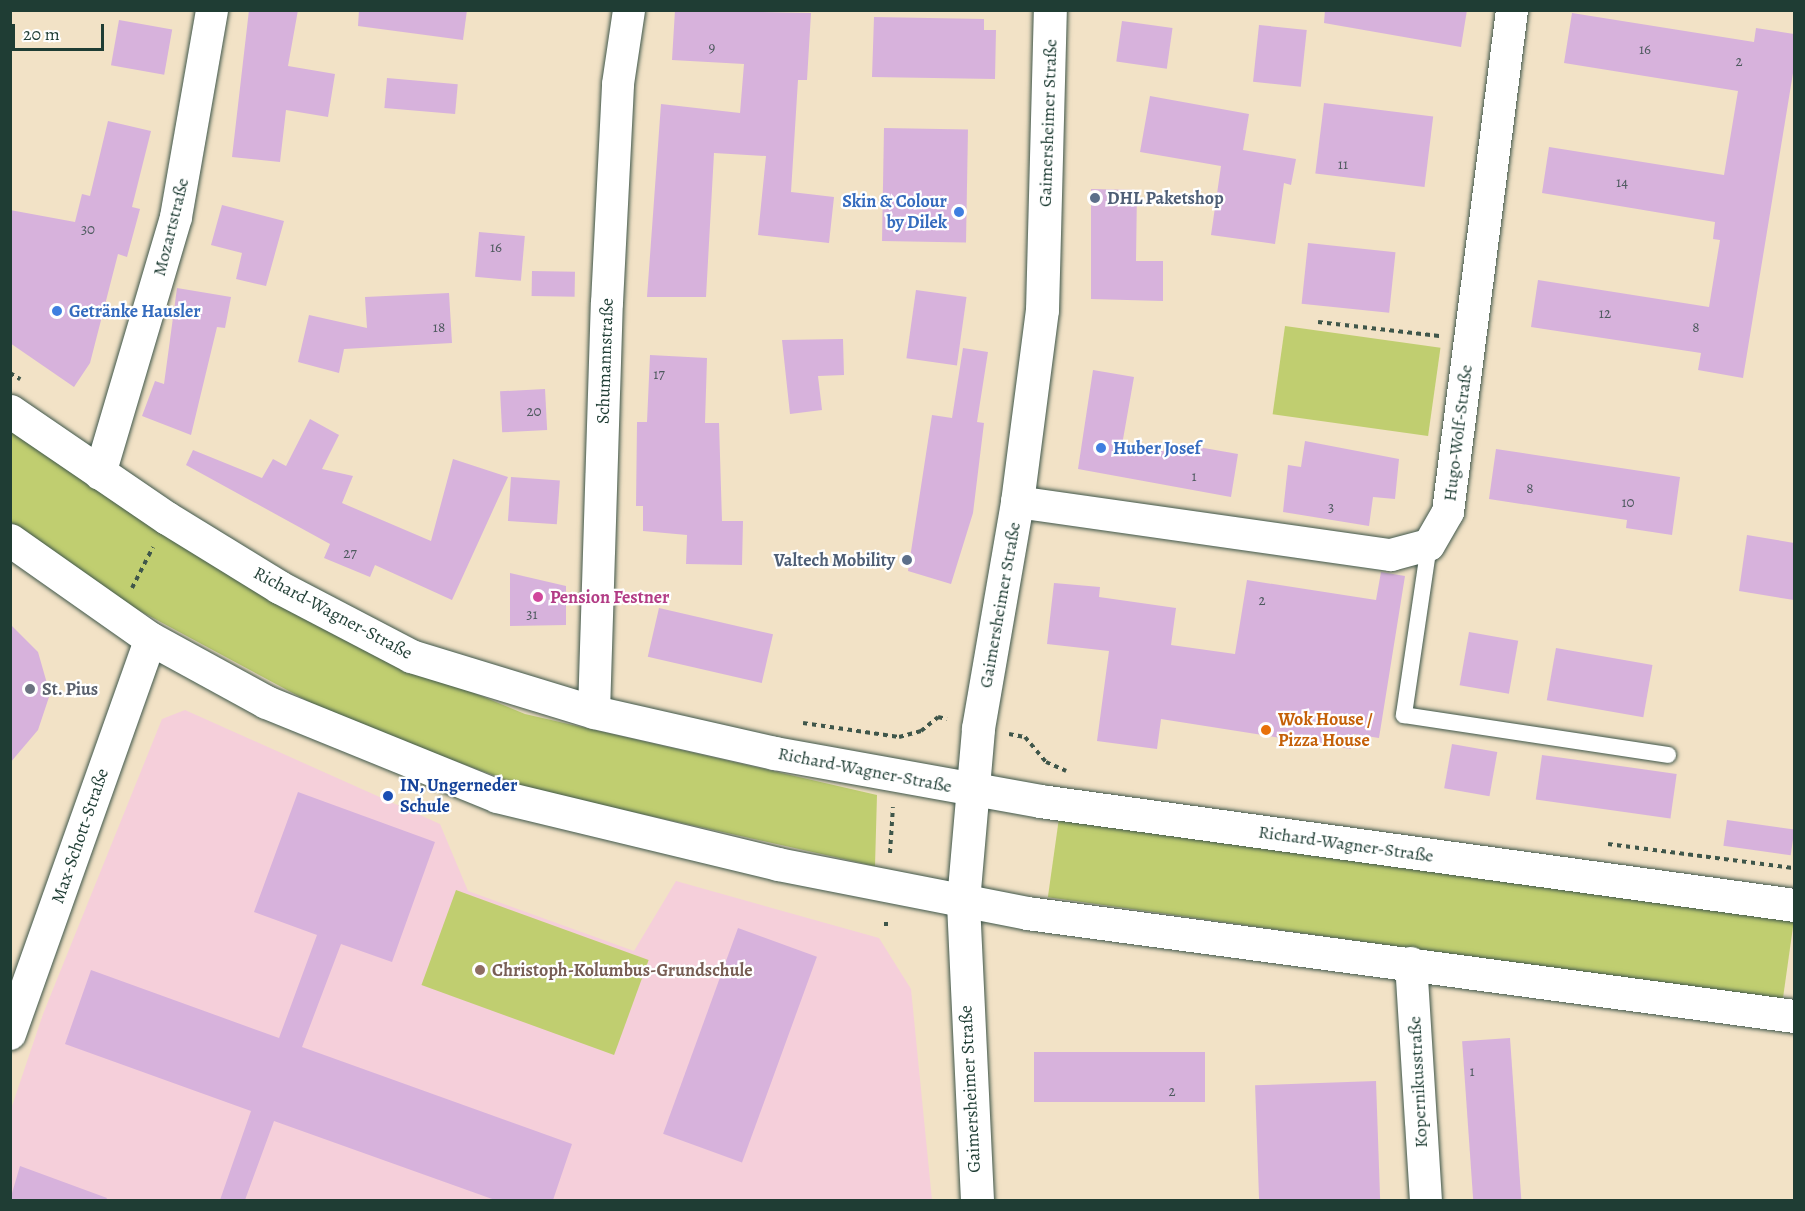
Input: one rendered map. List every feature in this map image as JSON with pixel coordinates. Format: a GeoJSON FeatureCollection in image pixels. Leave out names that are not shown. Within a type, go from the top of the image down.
{"type":"FeatureCollection","features":[{"type":"Feature","properties":{"kind":"main road","name":"Gaimersheimer Straße"},"geometry":{"type":"LineString","coordinates":[[977,1200],[963,901],[970,790],[978,728],[1017,502],[1042,310],[1050,10]]}},
{"type":"Feature","properties":{"kind":"main road","name":"Richard-Wagner-Straße"},"geometry":{"type":"LineString","coordinates":[[20,398],[100,474],[167,519],[279,587],[411,656],[594,712],[895,777],[970,790],[1794,905]]}},
{"type":"Feature","properties":{"kind":"main road"},"geometry":{"type":"LineString","coordinates":[[10,540],[151,639],[266,702],[497,796],[887,887],[963,901],[1794,1016]]}},
{"type":"Feature","properties":{"kind":"street","name":"Mozartstraße"},"geometry":{"type":"LineString","coordinates":[[100,474],[176,217],[212,10]]}},
{"type":"Feature","properties":{"kind":"street","name":"Schumannstraße"},"geometry":{"type":"LineString","coordinates":[[594,712],[607,303],[618,84],[629,10]]}},
{"type":"Feature","properties":{"kind":"street","name":"Hugo-Wolf-Straße"},"geometry":{"type":"LineString","coordinates":[[1429,545],[1448,512],[1512,10]]}},
{"type":"Feature","properties":{"kind":"street"},"geometry":{"type":"LineString","coordinates":[[1017,502],[1391,555],[1429,545]]}},
{"type":"Feature","properties":{"kind":"street","name":"Max-Schott-Straße"},"geometry":{"type":"LineString","coordinates":[[10,1034],[19,979],[151,639]]}},
{"type":"Feature","properties":{"kind":"street","name":"Kopernikusstraße"},"geometry":{"type":"LineString","coordinates":[[1411,963],[1426,1200]]}},
{"type":"Feature","properties":{"kind":"lane"},"geometry":{"type":"LineString","coordinates":[[1429,545],[1404,715],[1668,755]]}},
{"type":"Feature","properties":{"kind":"path"},"geometry":{"type":"LineString","coordinates":[[1318,322],[1470,340]]}},
{"type":"Feature","properties":{"kind":"path"},"geometry":{"type":"LineString","coordinates":[[10,373],[20,398]]}},
{"type":"Feature","properties":{"kind":"path"},"geometry":{"type":"LineString","coordinates":[[118,617],[167,519]]}},
{"type":"Feature","properties":{"kind":"path"},"geometry":{"type":"LineString","coordinates":[[791,721],[899,737],[921,731],[938,717],[1025,737],[1046,762],[1078,776]]}},
{"type":"Feature","properties":{"kind":"path"},"geometry":{"type":"LineString","coordinates":[[886,926],[899,737]]}},
{"type":"Feature","properties":{"kind":"path"},"geometry":{"type":"LineString","coordinates":[[1595,843],[1794,868]]}},
{"type":"Feature","properties":{"kind":"shaded area","name":"Christoph-Kolumbus-Grundschule"},"geometry":{"type":"Polygon","coordinates":[[[185,710],[440,824],[468,891],[634,951],[676,881],[879,938],[911,989],[932,1200],[11,1200],[11,1109],[43,1014],[162,719],[185,710]]]}},
{"type":"Feature","properties":{"kind":"green space"},"geometry":{"type":"Polygon","coordinates":[[[1285,326],[1440,348],[1428,436],[1273,414],[1285,326]]]}},
{"type":"Feature","properties":{"kind":"green space"},"geometry":{"type":"Polygon","coordinates":[[[11,425],[381,655],[525,714],[877,795],[875,866],[534,790],[343,720],[129,605],[11,522],[11,425]]]}},
{"type":"Feature","properties":{"kind":"green space"},"geometry":{"type":"Polygon","coordinates":[[[1059,818],[1794,921],[1783,1000],[1048,897],[1059,818]]]}},
{"type":"Feature","properties":{"kind":"green space"},"geometry":{"type":"Polygon","coordinates":[[[456,890],[649,960],[614,1055],[421,985],[456,890]]]}},
{"type":"Feature","properties":{"kind":"building"},"geometry":{"type":"Polygon","coordinates":[[[249,10],[298,10],[288,66],[335,74],[328,117],[286,110],[280,162],[232,157],[249,10]]]}},
{"type":"Feature","properties":{"kind":"building"},"geometry":{"type":"Polygon","coordinates":[[[359,10],[467,10],[463,40],[358,26],[359,10]]]}},
{"type":"Feature","properties":{"kind":"building"},"geometry":{"type":"Polygon","coordinates":[[[675,10],[811,13],[807,80],[798,80],[791,192],[834,197],[829,243],[758,235],[766,156],[714,153],[706,297],[647,297],[661,104],[740,113],[744,64],[672,60],[675,10]]]}},
{"type":"Feature","properties":{"kind":"building"},"geometry":{"type":"Polygon","coordinates":[[[1325,10],[1467,10],[1461,47],[1324,23],[1325,10]]]}},
{"type":"Feature","properties":{"kind":"building"},"geometry":{"type":"Polygon","coordinates":[[[1572,13],[1754,42],[1756,28],[1794,34],[1794,67],[1743,378],[1698,370],[1701,353],[1531,327],[1538,280],[1709,307],[1720,240],[1713,239],[1715,222],[1542,193],[1549,147],[1724,175],[1738,91],[1564,63],[1572,13]]]}},
{"type":"Feature","properties":{"kind":"building"},"geometry":{"type":"Polygon","coordinates":[[[874,17],[984,19],[984,30],[996,30],[995,79],[872,77],[874,17]]]}},
{"type":"Feature","properties":{"kind":"building"},"geometry":{"type":"Polygon","coordinates":[[[119,20],[172,29],[164,75],[111,65],[119,20]]]}},
{"type":"Feature","properties":{"kind":"building"},"geometry":{"type":"Polygon","coordinates":[[[1122,21],[1173,28],[1167,69],[1116,62],[1122,21]]]}},
{"type":"Feature","properties":{"kind":"building"},"geometry":{"type":"Polygon","coordinates":[[[1259,25],[1307,30],[1301,87],[1253,82],[1259,25]]]}},
{"type":"Feature","properties":{"kind":"building"},"geometry":{"type":"Polygon","coordinates":[[[387,78],[458,84],[455,114],[384,108],[387,78]]]}},
{"type":"Feature","properties":{"kind":"building"},"geometry":{"type":"Polygon","coordinates":[[[1150,96],[1249,114],[1243,150],[1296,159],[1291,185],[1284,183],[1275,244],[1211,235],[1221,166],[1140,152],[1150,96]]]}},
{"type":"Feature","properties":{"kind":"building"},"geometry":{"type":"Polygon","coordinates":[[[1324,103],[1433,116],[1425,187],[1315,173],[1324,103]]]}},
{"type":"Feature","properties":{"kind":"building"},"geometry":{"type":"Polygon","coordinates":[[[108,121],[151,131],[132,207],[140,209],[127,257],[118,254],[90,363],[74,387],[10,343],[10,210],[75,222],[82,194],[90,196],[108,121]]]}},
{"type":"Feature","properties":{"kind":"building"},"geometry":{"type":"Polygon","coordinates":[[[884,128],[968,129],[966,242],[882,241],[884,128]]]}},
{"type":"Feature","properties":{"kind":"building"},"geometry":{"type":"Polygon","coordinates":[[[1091,189],[1137,190],[1136,261],[1163,261],[1163,301],[1091,299],[1091,189]]]}},
{"type":"Feature","properties":{"kind":"building"},"geometry":{"type":"Polygon","coordinates":[[[222,205],[284,221],[266,286],[236,279],[242,253],[211,245],[222,205]]]}},
{"type":"Feature","properties":{"kind":"building"},"geometry":{"type":"Polygon","coordinates":[[[479,232],[525,236],[521,281],[475,277],[479,232]]]}},
{"type":"Feature","properties":{"kind":"building"},"geometry":{"type":"Polygon","coordinates":[[[1308,243],[1396,252],[1389,313],[1302,304],[1308,243]]]}},
{"type":"Feature","properties":{"kind":"building"},"geometry":{"type":"Polygon","coordinates":[[[532,271],[575,272],[575,297],[532,296],[532,271]]]}},
{"type":"Feature","properties":{"kind":"building"},"geometry":{"type":"Polygon","coordinates":[[[177,288],[231,297],[225,328],[217,327],[191,435],[142,416],[155,381],[164,384],[177,288]]]}},
{"type":"Feature","properties":{"kind":"building"},"geometry":{"type":"Polygon","coordinates":[[[916,290],[967,297],[957,365],[906,358],[916,290]]]}},
{"type":"Feature","properties":{"kind":"building"},"geometry":{"type":"Polygon","coordinates":[[[449,293],[452,343],[344,349],[339,373],[298,362],[309,315],[367,328],[365,297],[449,293]]]}},
{"type":"Feature","properties":{"kind":"building"},"geometry":{"type":"Polygon","coordinates":[[[843,339],[844,375],[818,376],[822,410],[790,414],[782,340],[843,339]]]}},
{"type":"Feature","properties":{"kind":"building"},"geometry":{"type":"Polygon","coordinates":[[[963,348],[988,352],[977,422],[984,423],[973,513],[951,584],[908,571],[932,415],[952,418],[963,348]]]}},
{"type":"Feature","properties":{"kind":"building"},"geometry":{"type":"Polygon","coordinates":[[[650,355],[707,358],[705,423],[719,423],[722,521],[743,521],[742,565],[686,564],[687,535],[643,531],[643,506],[636,506],[637,422],[647,422],[650,355]]]}},
{"type":"Feature","properties":{"kind":"building"},"geometry":{"type":"Polygon","coordinates":[[[1093,370],[1134,377],[1122,445],[1179,453],[1181,444],[1238,454],[1231,497],[1078,469],[1093,370]]]}},
{"type":"Feature","properties":{"kind":"building"},"geometry":{"type":"Polygon","coordinates":[[[545,389],[547,430],[502,432],[500,391],[545,389]]]}},
{"type":"Feature","properties":{"kind":"building"},"geometry":{"type":"Polygon","coordinates":[[[310,419],[339,435],[322,469],[353,476],[342,503],[431,541],[453,459],[508,477],[452,600],[375,565],[370,577],[324,558],[330,544],[186,465],[193,450],[262,478],[273,459],[286,466],[310,419]]]}},
{"type":"Feature","properties":{"kind":"building"},"geometry":{"type":"Polygon","coordinates":[[[1305,441],[1399,459],[1395,499],[1373,497],[1369,526],[1283,512],[1288,465],[1301,467],[1305,441]]]}},
{"type":"Feature","properties":{"kind":"building"},"geometry":{"type":"Polygon","coordinates":[[[1496,449],[1680,477],[1672,535],[1626,528],[1627,520],[1489,499],[1496,449]]]}},
{"type":"Feature","properties":{"kind":"building"},"geometry":{"type":"Polygon","coordinates":[[[511,477],[560,480],[557,524],[508,521],[511,477]]]}},
{"type":"Feature","properties":{"kind":"building"},"geometry":{"type":"Polygon","coordinates":[[[1747,535],[1794,543],[1794,600],[1739,591],[1747,535]]]}},
{"type":"Feature","properties":{"kind":"building"},"geometry":{"type":"Polygon","coordinates":[[[1381,572],[1405,576],[1379,738],[1353,734],[1351,749],[1161,719],[1157,749],[1097,741],[1109,651],[1047,644],[1054,583],[1100,587],[1099,597],[1176,608],[1171,645],[1235,654],[1247,580],[1376,600],[1381,572]]]}},
{"type":"Feature","properties":{"kind":"building","name":"Pension Festner"},"geometry":{"type":"Polygon","coordinates":[[[510,573],[566,586],[566,625],[510,626],[510,573]]]}},
{"type":"Feature","properties":{"kind":"building"},"geometry":{"type":"Polygon","coordinates":[[[659,608],[773,634],[762,683],[648,657],[659,608]]]}},
{"type":"Feature","properties":{"kind":"building","name":"St. Pius"},"geometry":{"type":"Polygon","coordinates":[[[10,624],[38,652],[50,694],[38,730],[10,763],[10,624]]]}},
{"type":"Feature","properties":{"kind":"building"},"geometry":{"type":"Polygon","coordinates":[[[1469,632],[1518,641],[1509,694],[1460,685],[1469,632]]]}},
{"type":"Feature","properties":{"kind":"building"},"geometry":{"type":"Polygon","coordinates":[[[1556,648],[1653,665],[1643,717],[1547,700],[1556,648]]]}},
{"type":"Feature","properties":{"kind":"building"},"geometry":{"type":"Polygon","coordinates":[[[1452,744],[1497,752],[1489,796],[1444,788],[1452,744]]]}},
{"type":"Feature","properties":{"kind":"building"},"geometry":{"type":"Polygon","coordinates":[[[1542,755],[1677,774],[1670,818],[1536,800],[1542,755]]]}},
{"type":"Feature","properties":{"kind":"building"},"geometry":{"type":"Polygon","coordinates":[[[298,792],[435,842],[392,962],[341,944],[302,1047],[572,1144],[553,1200],[495,1200],[274,1121],[245,1200],[220,1200],[251,1111],[65,1044],[91,970],[279,1038],[317,935],[254,912],[298,792]]]}},
{"type":"Feature","properties":{"kind":"building"},"geometry":{"type":"Polygon","coordinates":[[[1727,820],[1794,829],[1791,855],[1723,846],[1727,820]]]}},
{"type":"Feature","properties":{"kind":"building"},"geometry":{"type":"Polygon","coordinates":[[[738,928],[817,957],[742,1163],[663,1134],[738,928]]]}},
{"type":"Feature","properties":{"kind":"building"},"geometry":{"type":"Polygon","coordinates":[[[1510,1038],[1521,1200],[1473,1200],[1462,1041],[1510,1038]]]}},
{"type":"Feature","properties":{"kind":"building"},"geometry":{"type":"Polygon","coordinates":[[[1034,1052],[1205,1052],[1205,1102],[1034,1102],[1034,1052]]]}},
{"type":"Feature","properties":{"kind":"building"},"geometry":{"type":"Polygon","coordinates":[[[1376,1081],[1380,1200],[1259,1200],[1255,1085],[1376,1081]]]}},
{"type":"Feature","properties":{"kind":"building"},"geometry":{"type":"Polygon","coordinates":[[[20,1166],[107,1198],[106,1200],[10,1200],[20,1166]]]}},
{"type":"Feature","properties":{"kind":"place","name":"DHL Paketshop"},"geometry":{"type":"Point","coordinates":[1095,198]}},
{"type":"Feature","properties":{"kind":"place","name":"Skin & Colour by Dilek"},"geometry":{"type":"Point","coordinates":[959,212]}},
{"type":"Feature","properties":{"kind":"place","name":"Getränke Hausler"},"geometry":{"type":"Point","coordinates":[57,311]}},
{"type":"Feature","properties":{"kind":"place","name":"Huber Josef"},"geometry":{"type":"Point","coordinates":[1101,448]}},
{"type":"Feature","properties":{"kind":"place","name":"Valtech Mobility"},"geometry":{"type":"Point","coordinates":[907,560]}},
{"type":"Feature","properties":{"kind":"place","name":"Pension Festner"},"geometry":{"type":"Point","coordinates":[538,597]}},
{"type":"Feature","properties":{"kind":"place","name":"St. Pius"},"geometry":{"type":"Point","coordinates":[30,689]}},
{"type":"Feature","properties":{"kind":"place","name":"Wok House / Pizza House"},"geometry":{"type":"Point","coordinates":[1266,730]}},
{"type":"Feature","properties":{"kind":"place","name":"IN, Ungerneder Schule"},"geometry":{"type":"Point","coordinates":[388,796]}},
{"type":"Feature","properties":{"kind":"place","name":"Christoph-Kolumbus-Grundschule"},"geometry":{"type":"Point","coordinates":[480,970]}}]}
